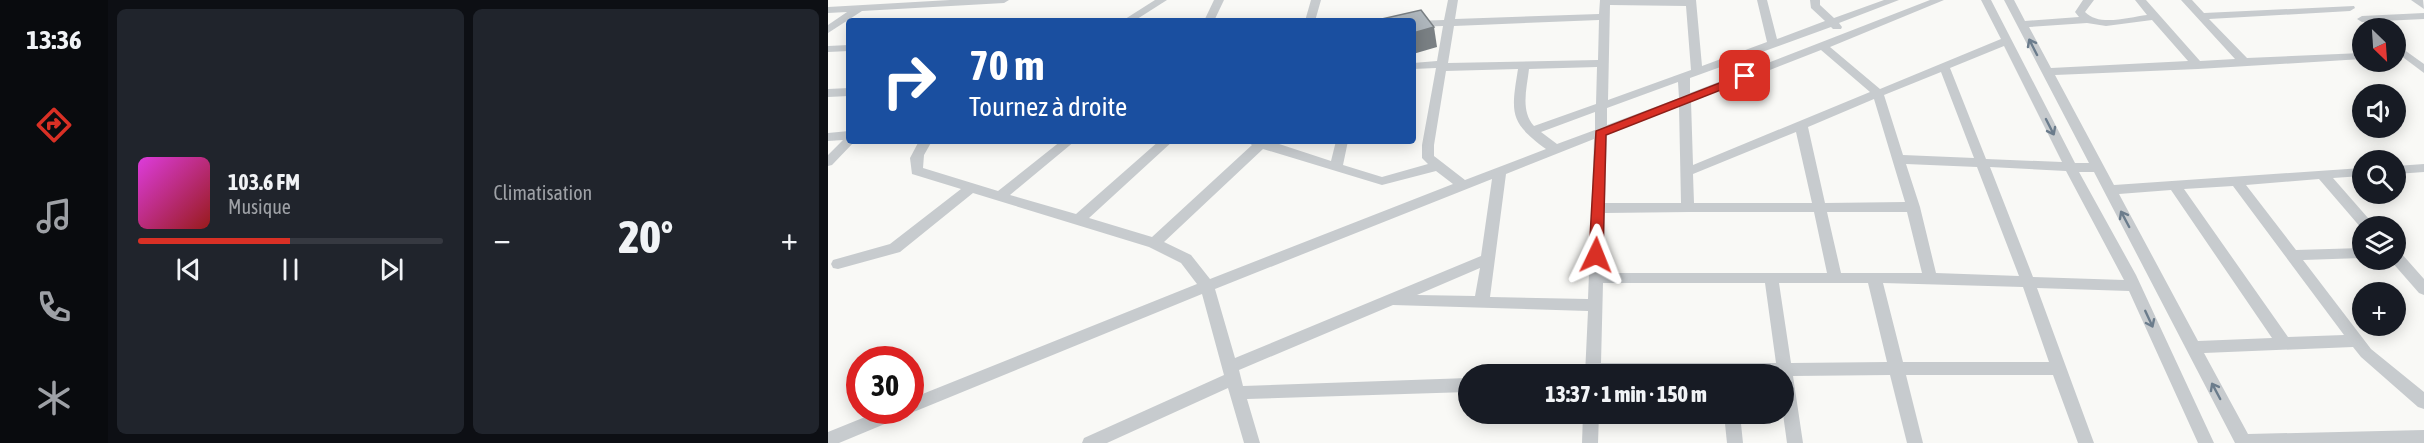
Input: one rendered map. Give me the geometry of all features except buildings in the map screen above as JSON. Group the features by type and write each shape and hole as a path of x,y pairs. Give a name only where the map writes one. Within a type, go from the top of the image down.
{"street":[{"path":"840,9 848,0"},
{"path":"828,30 871,0"},
{"path":"828,10 1004,0"},
{"path":"1132,18 1162,0"},
{"path":"1210,18 1218,0"},
{"path":"1311,18 1316,0"},
{"path":"1453,0 1428,145 1428,158 1463,185"},
{"path":"1762,0 1773,43"},
{"path":"1815,0 1815,6 1848,36"},
{"path":"1530,132 1894,0"},
{"path":"924,400 1206,284 1939,0"},
{"path":"1986,0 2070,166 2132,280 2206,443"},
{"path":"2009,0 2244,442 2383,440 2424,437"},
{"path":"2086,20 2080,12 2089,0"},
{"path":"2140,0 2145,0"},
{"path":"2140,0 2198,66"},
{"path":"2186,0 2245,63"},
{"path":"2266,0 2278,11"},
{"path":"2341,0 2361,18"},
{"path":"2416,0 2424,6"},
{"path":"1593,364 1605,1 1691,1 1696,72"},
{"path":"2202,16 2350,8"},
{"path":"2383,18 2424,16"},
{"path":"1416,24 1604,17"},
{"path":"2021,24 2086,20 2106,23 2155,18"},
{"path":"1687,172 2006,41"},
{"path":"1822,46 1878,93 1913,207 1930,278"},
{"path":"828,49 846,48"},
{"path":"2046,72 2352,57"},
{"path":"2406,58 2424,70"},
{"path":"1729,60 1745,76"},
{"path":"1416,66 1603,63"},
{"path":"1524,64 1518,115 1530,132 1555,149"},
{"path":"1944,66 2028,282 2086,443"},
{"path":"1684,76 1688,208"},
{"path":"828,93 846,92"},
{"path":"1801,125 1835,277"},
{"path":"828,137 846,135"},
{"path":"828,162 846,144"},
{"path":"923,144 918,149 915,161 917,171 1155,243 1186,259 1206,284 1252,443"},
{"path":"1000,196 1065,144"},
{"path":"1078,220 1164,144"},
{"path":"1155,243 1257,144"},
{"path":"1265,144 1382,181 1438,166"},
{"path":"1335,167 1341,144"},
{"path":"1898,159 2097,168"},
{"path":"2406,170 2423,169"},
{"path":"1482,302 1500,171"},
{"path":"2109,190 2352,173"},
{"path":"2322,175 2359,216"},
{"path":"2236,181 2358,341 2378,364 2424,402"},
{"path":"2174,185 2283,342"},
{"path":"838,264 895,248 972,187"},
{"path":"1598,208 1913,207"},
{"path":"2293,255 2352,253"},
{"path":"1090,443 1234,379 1391,300 1488,259"},
{"path":"2406,268 2424,289"},
{"path":"1596,278 1835,277 2028,282 2132,280 2155,276"},
{"path":"1771,277 1785,364"},
{"path":"1874,278 1915,443"},
{"path":"1391,300 1595,305"},
{"path":"2193,347 2358,341"},
{"path":"1794,369 2058,368"},
{"path":"1234,379 1458,385"},
{"path":"828,440 867,424"},
{"path":"1590,443 1591,424"},
{"path":"1733,424 1735,443"},
{"path":"1793,424 1796,443"}],"route":[{"path":"1596,255 1600,133 1745,76"}]}
